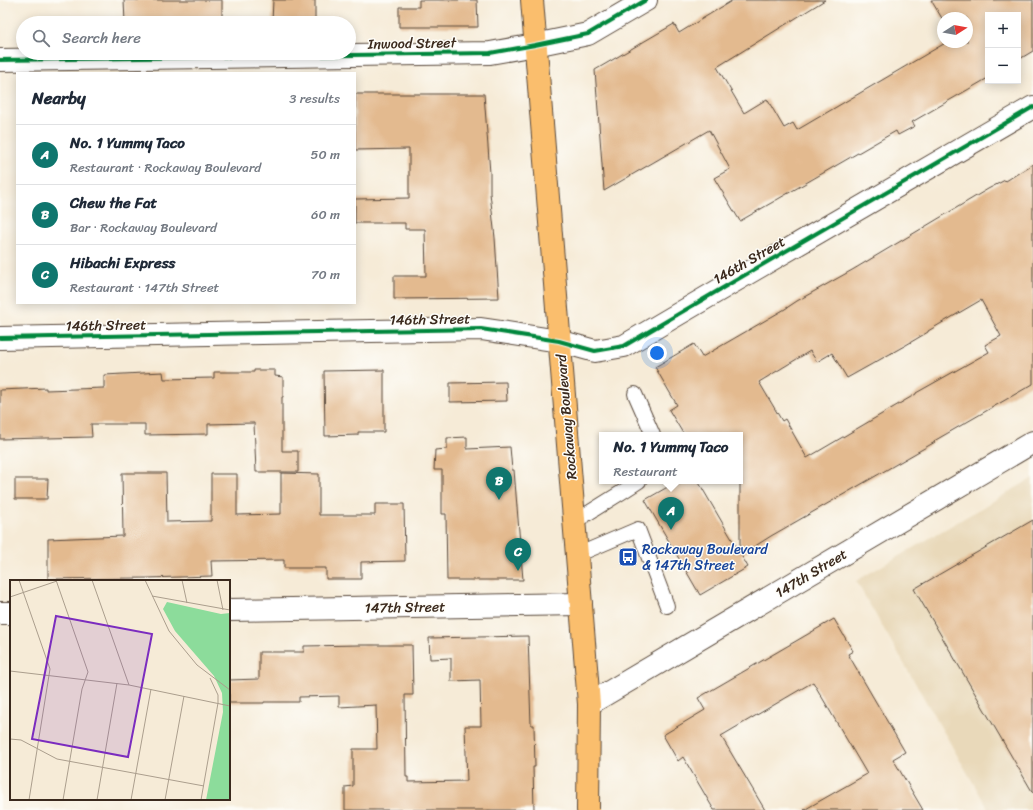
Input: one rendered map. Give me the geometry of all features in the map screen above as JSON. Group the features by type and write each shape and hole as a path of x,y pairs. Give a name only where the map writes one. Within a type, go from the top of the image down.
{"main road":[{"name":"Rockaway Boulevard","path":"532,0 589,704 588,810"}],"street":[{"name":"Inwood Street","path":"356,55 490,53 535,45 588,34 646,0"},
{"name":"Inwood Street","path":"0,60 16,60"},
{"name":"146th Street","path":"0,338 480,329 559,341 595,351 624,346 1033,107"},
{"name":"147th Street","path":"589,704 1033,442"},
{"name":"147th Street","path":"230,610 581,604"},
{"path":"0,614 10,613"}],"lane":[{"path":"635,394 652,432"},
{"path":"574,522 634,484"},
{"path":"577,555 638,529 667,606"}],"shaded area":[{"path":"1033,478 1033,810 989,810 856,581"}],"building":[{"path":"124,0 222,0 222,16 125,16"},
{"path":"273,0 315,0 315,16 272,16"},
{"path":"419,0 477,0 478,27 399,27 399,7 419,7"},
{"path":"733,0 825,0 717,67 744,113 767,99 784,128 793,123 797,130 937,48 973,48 973,12 938,12 931,0 1033,0 1033,51 1021,58 1021,12 985,12 985,80 912,122 915,126 898,135 896,131 740,221 714,178 730,169 709,130 604,191 595,70 674,24 679,33"},
{"path":"356,94 484,94 490,173 490,193 499,298 394,299 394,276 426,276 425,229 405,229 405,223 356,223 356,199 409,198 409,149 356,150"},
{"path":"1033,164 1033,384 771,536 741,555 748,567 700,595 645,500 673,484 700,484 740,553 740,484 743,484 743,432 682,432 669,410 677,405 655,367 694,344 702,357 1005,180 1006,181","holes":["981,300 1001,336 985,345 989,352 916,393 807,458 785,419 782,421 759,382 810,351 817,362 832,353 847,378"]},
{"path":"254,370 275,370 275,376 283,377 282,451 298,451 298,472 256,472 254,423 208,424 208,434 145,435 145,424 91,424 92,437 0,439 0,390 104,388 104,375 163,372 164,379 214,378 214,372 254,372"},
{"path":"384,370 384,432 358,432 358,435 325,436 324,371"},
{"path":"506,382 507,401 450,402 450,383"},
{"path":"467,437 467,449 510,447 512,470 514,470 523,580 447,580 446,514 442,514 442,470 434,470 435,450 447,449 447,438"},
{"path":"122,473 166,473 167,522 211,521 211,474 237,474 237,515 281,514 281,473 319,474 319,515 375,515 375,504 404,504 405,561 361,562 361,579 326,579 326,568 284,568 284,560 211,561 212,576 48,579 48,539 123,536"},
{"path":"15,479 48,479 47,499 15,499"},
{"path":"1033,520 1033,793 914,589"},
{"path":"834,619 853,651 848,654 905,752 893,759 923,810 804,810 867,774 813,682 721,736 765,810 714,810 683,757 678,761 663,735 705,710 698,698"},
{"path":"528,636 531,725 534,725 534,810 345,810 345,787 353,786 353,749 377,749 376,705 339,707 339,696 299,697 299,702 230,703 230,680 259,679 259,652 304,652 304,646 412,645 413,695 405,695 406,777 408,777 408,782 467,781 465,726 481,726 480,680 451,681 451,658 430,659 429,638"}],"cycle path":[{"path":"356,55 490,53 535,45 588,34 646,0"},
{"path":"0,60 16,60"},
{"path":"0,338 481,329 559,341 595,351 624,346 1033,107"}],"place":[{"name":"Chew the Fat","path":"499,500"},
{"name":"No. 1 Yummy Taco","path":"671,530"},
{"name":"Rockaway Boulevard & 147th Street","path":"628,557"},
{"name":"Hibachi Express","path":"518,571"}]}
